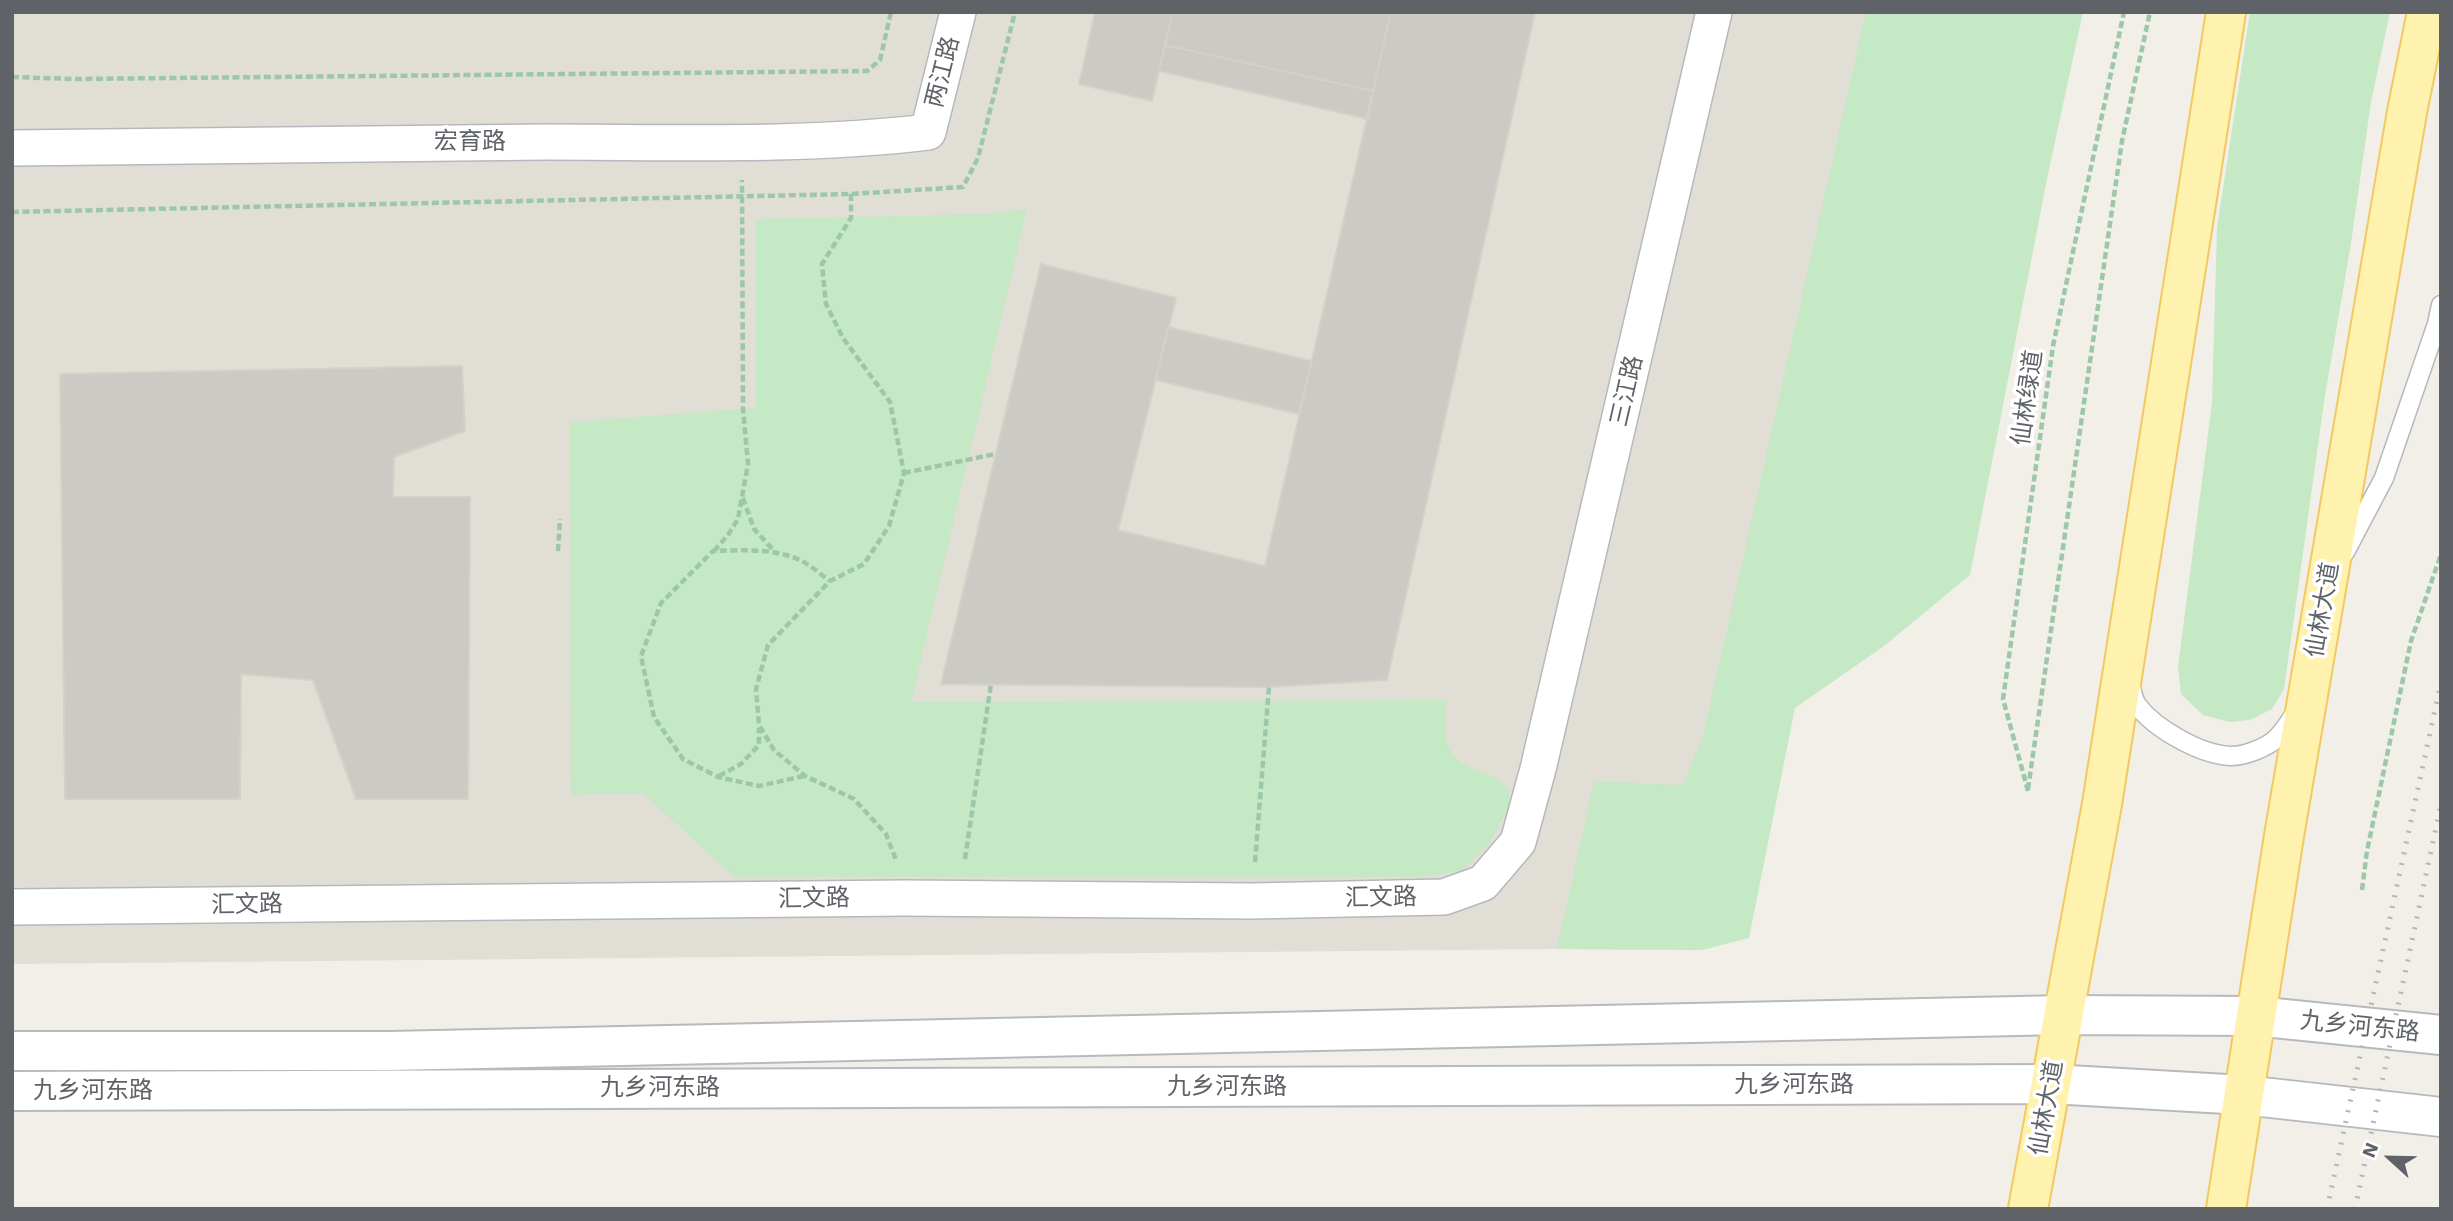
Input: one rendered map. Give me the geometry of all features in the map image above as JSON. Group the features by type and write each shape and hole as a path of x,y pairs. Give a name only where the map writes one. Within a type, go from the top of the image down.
{"main road":[{"name":"仙林大道","path":"2028,1209 2102,804 2225,12"},
{"name":"仙林大道","path":"2226,1209 2255,1016 2327,586 2407,112 2427,12"},
{"name":"九乡河东路","path":"12,1051 403,1051 2064,1015 2255,1016 2441,1035"},
{"name":"九乡河东路","path":"12,1091 2051,1084 2244,1095 2441,1117"}],"street":[{"name":"两江路","path":"928,132 958,12"},
{"name":"三江路","path":"1538,769 1714,12"},
{"name":"宏育路","path":"12,148 282,143 745,141 876,138 928,132"},
{"name":"汇文路","path":"12,907 905,898 1252,901 1444,897 1483,883 1518,842 1538,769"}],"lane":[{"path":"2327,586 2384,478 2437,324 2441,304"},
{"path":"2123,664 2136,703 2161,729 2207,750 2232,756 2256,751 2273,741 2287,727 2309,694"}],"path":[{"path":"12,77 88,79 867,71 880,60 891,12"},
{"path":"12,212 851,194 963,187 978,158 1015,12"},
{"name":"仙林绿道","path":"2124,12 2053,346 2003,699 2028,791 2122,141 2151,12"},
{"path":"745,141 742,195 743,409 748,464 743,498 738,519 729,534 662,603 641,656 654,717 683,759 718,777 760,786 805,776"},
{"path":"718,777 741,764 759,745 756,689 768,645 830,581 864,564 889,526 904,473 890,402 843,338 825,304 821,264 851,218 851,194"},
{"path":"904,473 995,454"},
{"path":"743,498 754,529 777,554"},
{"path":"558,551 560,519"},
{"path":"713,551 746,550 777,554 802,561 830,581"},
{"path":"2362,890 2367,850 2411,641 2441,554"},
{"path":"960,898 991,684"},
{"path":"1252,901 1269,687"},
{"path":"759,725 774,750 805,776 854,799 886,834 902,877 905,898"}],"shaded area":[{"path":"12,12 1908,12 1702,950 1557,949 12,964"}],"green space":[{"path":"1866,12 2083,12 2048,174 1970,575 1884,646 1795,708 1749,938 1702,950 1557,949 1594,781 1683,785 1703,736"},
{"path":"2250,12 2390,12 2371,102 2324,402 2284,689 2272,709 2250,720 2230,722 2203,715 2181,694 2178,667 2212,403 2217,228"},
{"path":"1027,209 911,702 1447,700 1445,733 1450,750 1464,764 1497,778 1509,789 1510,806 1490,842 1462,871 1418,877 734,877 643,793 571,795 570,422 756,408 756,219 990,214"}],"building":[{"path":"1095,12 1173,12 1152,101 1079,84"},
{"path":"1173,12 1391,12 1373,91 1165,45"},
{"path":"1391,12 1535,12 1387,680 1269,687 941,684 1041,264 1176,298 1118,530 1265,566"},
{"path":"1165,45 1373,91 1368,119 1159,71"},
{"path":"1168,327 1312,361 1299,414 1156,380"},
{"path":"462,366 465,431 394,457 393,497 470,497 468,799 356,799 313,680 241,674 240,799 65,799 60,374"}],"railway":[{"path":"2327,1209 2441,682"},
{"path":"2355,1209 2441,804"}]}
